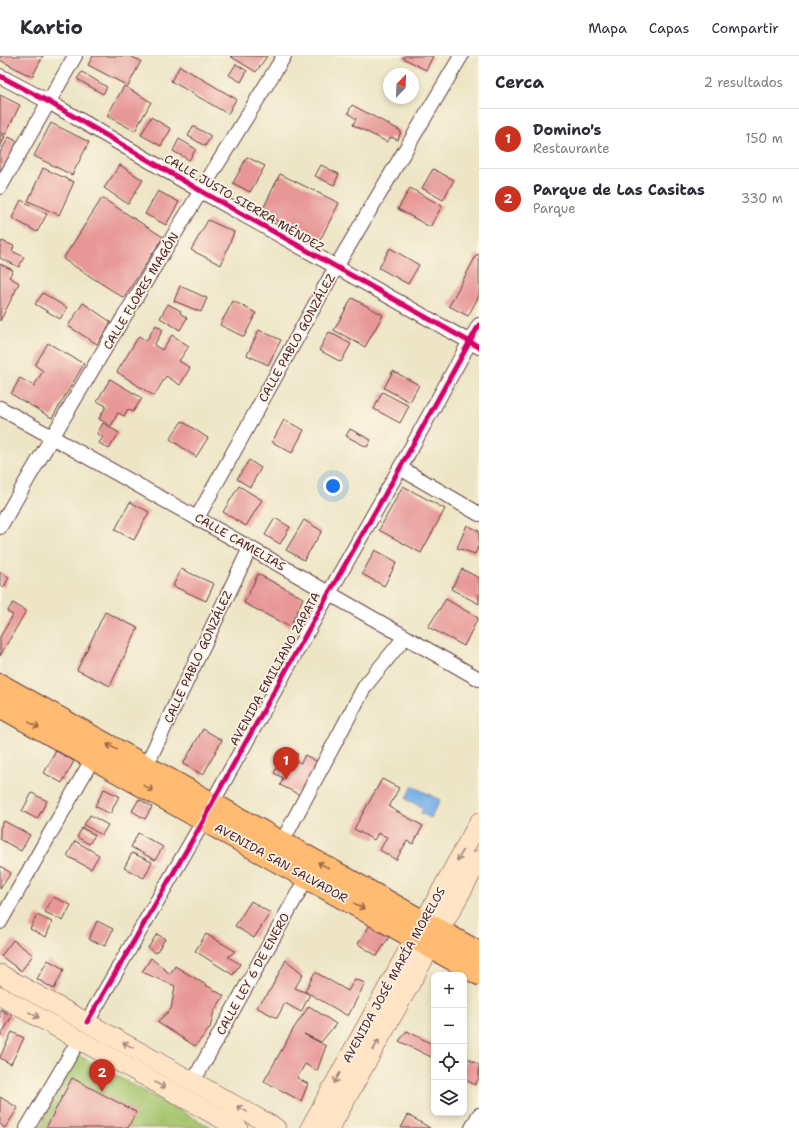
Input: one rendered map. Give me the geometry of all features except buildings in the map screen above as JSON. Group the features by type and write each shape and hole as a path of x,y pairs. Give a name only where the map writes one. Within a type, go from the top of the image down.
{"main road":[{"name":"AVENIDA SAN SALVADOR","path":"0,691 146,766 208,811 307,878 427,934 479,953"},
{"name":"AVENIDA SAN SALVADOR","path":"0,691 93,758 208,811 282,842 427,934 479,974"}],"street":[{"path":"0,187 75,56"},
{"name":"CALLE FLORES MAGÓN","path":"0,528 52,437 284,56"},
{"name":"CALLE PABLO GONZÁLEZ","path":"197,518 336,267 461,56"},
{"name":"CALLE JUSTO SIERRA MÉNDEZ","path":"0,76 49,102 201,191 474,344"},
{"name":"AVENIDA EMILIANO ZAPATA","path":"87,1022 208,811 400,468 474,344 479,324"},
{"name":"CALLE CAMELIAS","path":"0,408 197,518 479,679"},
{"path":"400,468 479,514"},
{"name":"CALLE PABLO GONZÁLEZ","path":"146,766 250,548"},
{"path":"282,842 365,686 405,637"},
{"path":"0,922 93,758"},
{"name":"AVENIDA JOSÉ MARÍA MORELOS","path":"330,1128 427,934 479,822"},
{"name":"AVENIDA JOSÉ MARÍA MORELOS","path":"310,1128 427,934 479,860"},
{"name":"CALLE LEY 6 DE ENERO","path":"199,1071 307,878"},
{"path":"0,974 276,1128"},
{"path":"0,996 238,1128"},
{"path":"27,1128 79,1040"},
{"path":"472,1128 479,1115"}],"green space":[{"path":"78,1055 212,1128 39,1128"}],"water":[{"path":"412,786 440,800 431,818 421,813 423,808 406,799"}],"cycle path":[{"path":"0,76 49,102 201,191 479,347"},
{"path":"87,1022 204,820 212,803 479,325"}],"place":[{"name":"Domino's","path":"286,780"},
{"name":"Parque de Las Casitas","path":"102,1092"}]}
